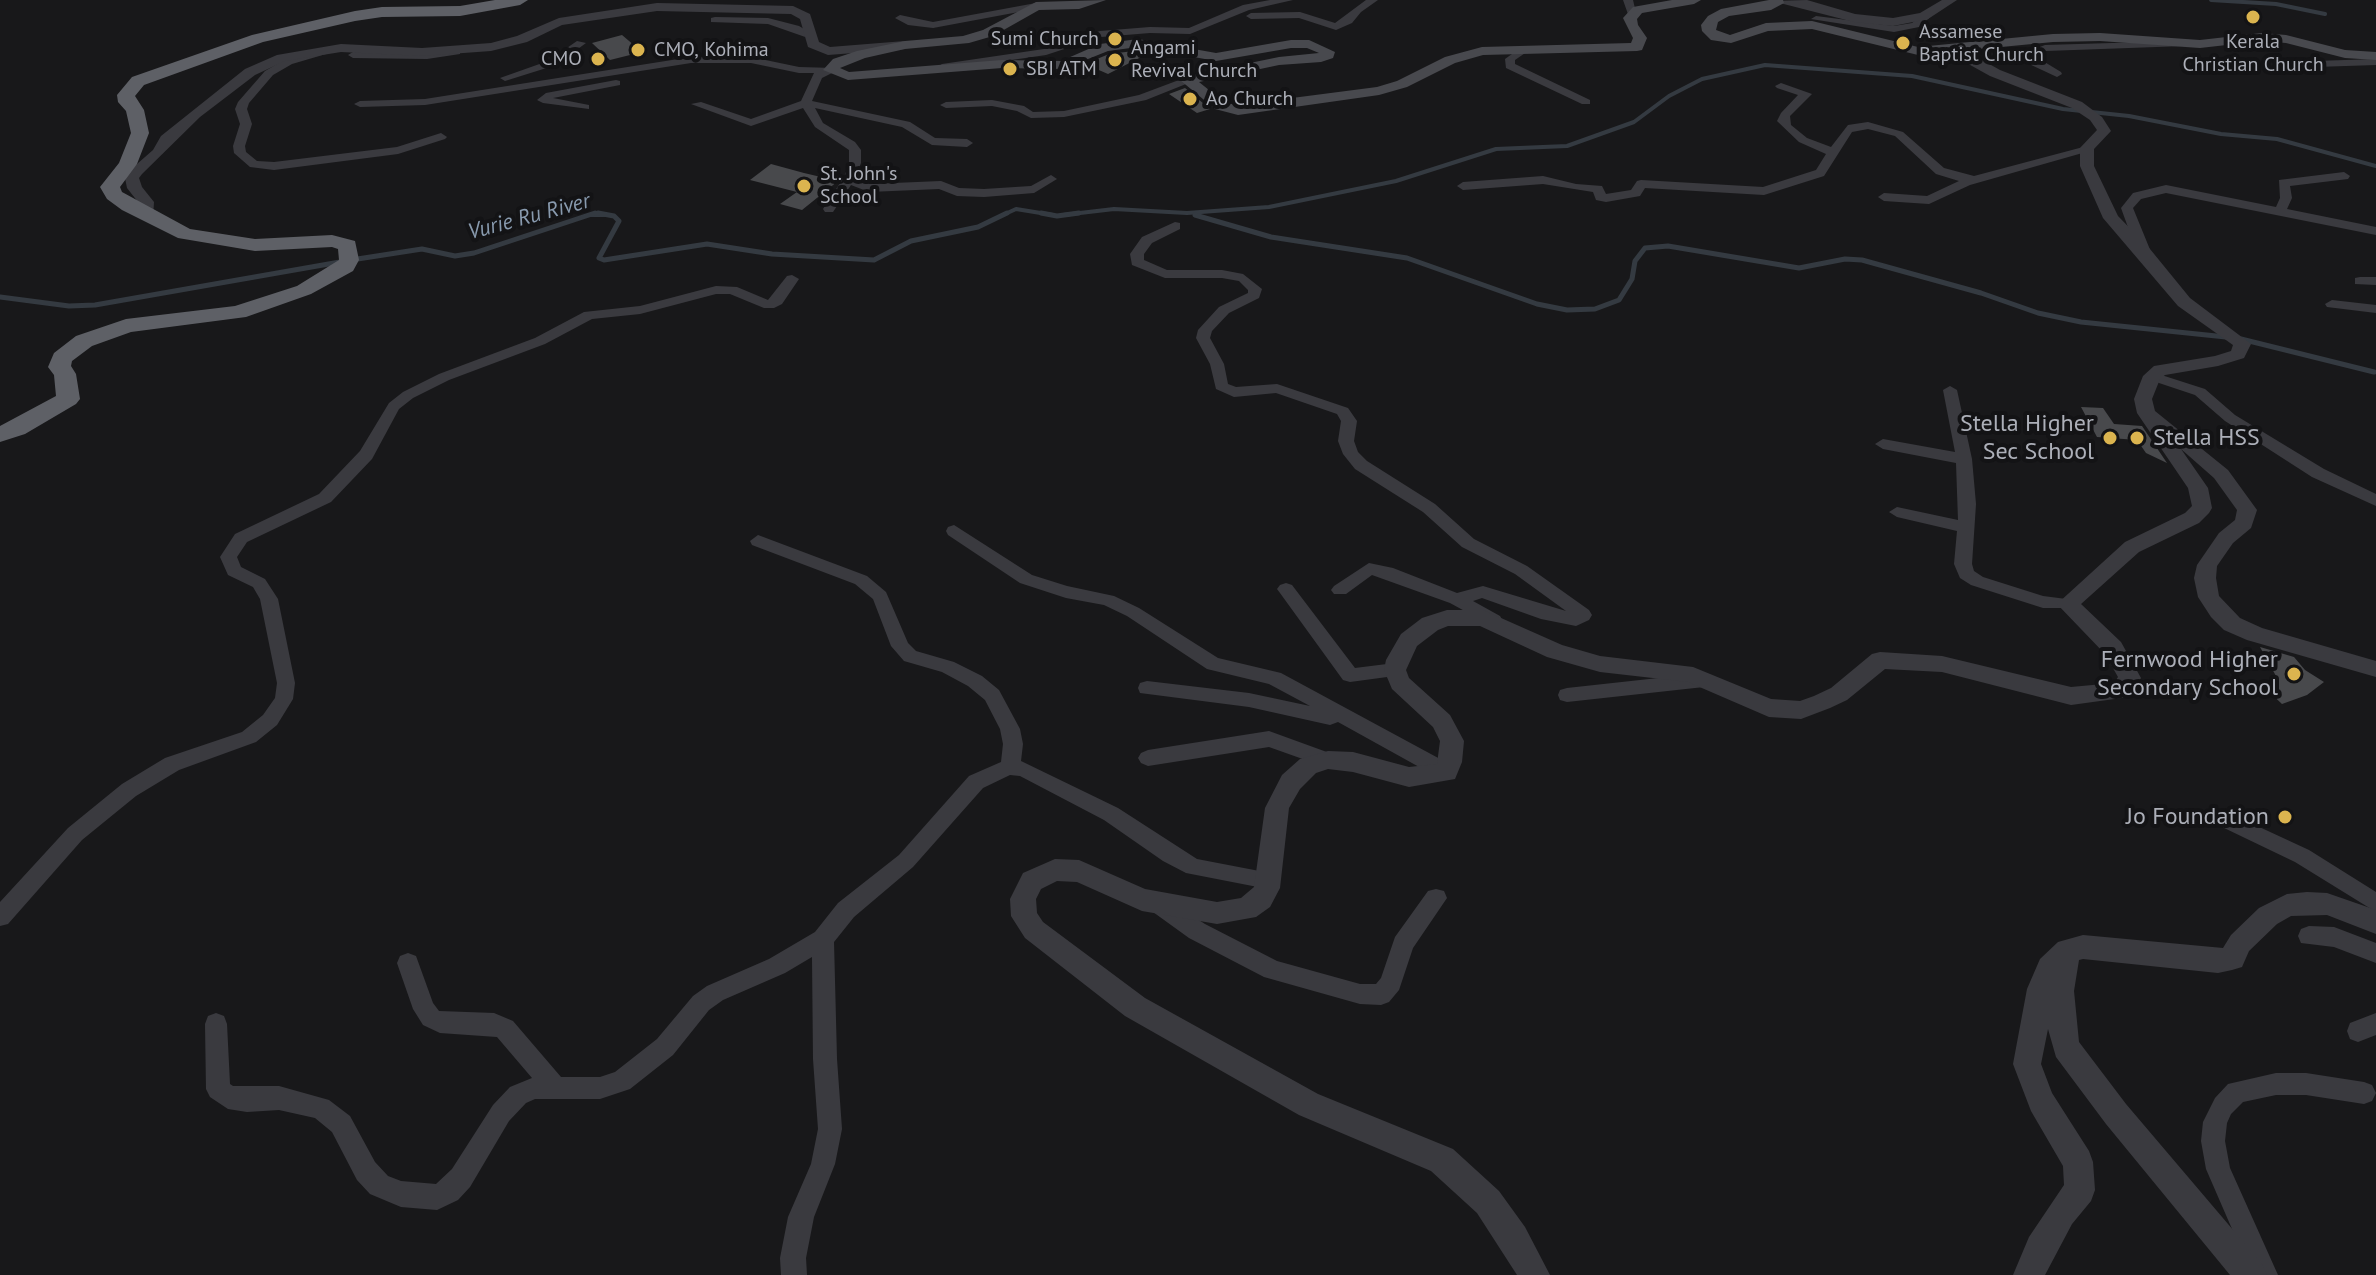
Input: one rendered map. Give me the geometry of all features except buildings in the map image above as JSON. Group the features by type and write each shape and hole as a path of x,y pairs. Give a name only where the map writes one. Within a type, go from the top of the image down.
{"highway":[{"path":"0,434 17,429 68,399 65,374 59,367 62,358 84,341 126,326 238,312 304,290 346,267 351,254 348,245 332,241 255,245 208,239 185,234 129,206 114,195 110,187 128,164 140,133 126,95 138,81 258,38 355,16 382,12 460,11 520,0"}],"main road":[{"path":"1099,0 1079,5 1036,6 988,33 964,40 905,45 862,54 838,62 830,70 848,76 1028,63 1063,65 1105,47 1138,43 1216,57 1291,44 1319,46 1329,54 1187,80"},
{"path":"1187,80 1220,106 1238,110 1357,96 1402,84 1470,54 1637,47 1640,38 1631,25 1633,15 1650,7 1694,0"},
{"path":"1777,0 1771,6 1736,8 1726,12 1713,19 1708,25 1709,31 1716,37 1731,39 1766,27 1812,25 1905,50 2053,38 2100,37 2187,43 2262,37 2286,39 2376,59"}],"street":[{"path":"1198,30 1247,7 1288,0"},
{"path":"928,71 1046,52 1100,34 1198,30 1266,15 1300,15 1336,27 1373,0"},
{"path":"1628,0 1633,15"},
{"path":"1777,0 1881,22 1916,19 1951,0"},
{"path":"900,18 912,23 933,25 1036,6"},
{"path":"353,55 427,56 504,45 559,22 657,7 793,10 806,17 813,44 828,51 905,45"},
{"path":"1816,19 1894,29 1915,25 1931,12"},
{"path":"715,20 768,21 811,36"},
{"path":"495,89 488,88 487,84 552,63 581,43"},
{"path":"2057,74 2031,61 2027,54 2045,48 2187,43"},
{"path":"1950,48 2021,85 2087,110 2103,126 2104,131 2090,143 2087,150 2087,166 2111,218 2144,252 2184,302 2242,344 2238,354 2227,358 2160,370 2152,376 2143,399 2146,413 2198,488 2202,508 2192,518 2132,547 2068,604"},
{"path":"148,215 146,202 135,188 132,178 159,152 166,139 262,65 282,58 329,50 470,49"},
{"path":"329,50 276,68 250,95 241,109 246,124 240,153 254,164 274,166 398,150 441,137"},
{"path":"1523,51 1510,59 1510,66 1586,102"},
{"path":"2315,64 2376,59"},
{"path":"585,107 543,100 550,95 658,74 708,60"},
{"path":"360,104 425,102 667,62 751,60 799,70 830,70"},
{"path":"806,103 817,76 830,70"},
{"path":"946,105 992,103 1020,108 1031,115 1064,114 1142,98 1187,80"},
{"path":"1781,86 1806,94 1785,115 1783,121 1787,127 1803,140 1834,153"},
{"path":"806,103 819,125 851,144 855,150 855,163 848,180 829,209"},
{"path":"697,104 751,123 806,103 897,121 932,141 967,143"},
{"path":"1463,186 1543,180 1576,188 1598,189 1600,197 1606,198 1636,193 1641,184 1764,191 1820,173 1852,127 1877,125 1899,134 1940,171 1975,180"},
{"path":"1884,197 1929,200 1975,180 2087,150"},
{"path":"2280,211 2286,198 2283,183 2344,176"},
{"path":"848,180 869,188 941,185 957,192 984,193 1034,189 1051,179"},
{"path":"2144,252 2127,208 2137,196 2166,189 2184,190 2376,231"},
{"path":"1175,226 1147,240 1137,254 1137,262 1165,274 1222,274 1243,278 1255,289 1254,295 1224,310 1205,330 1203,338 1215,357 1221,386 1234,392 1277,388 1343,411 1349,421 1346,441 1351,454 1361,465 1429,508 1468,543 1521,570 1583,615 1576,620 1547,614 1483,592 1456,599"},
{"path":"0,917 75,834 129,790 172,764 249,737 270,720 284,699 286,683 269,599 259,583 234,571 228,557 241,538 325,498 366,455 376,441 382,423 401,401 422,387 540,341 589,315 640,310 716,290 732,290 769,305 777,301 792,279"},
{"path":"2360,281 2376,281"},
{"path":"2332,304 2376,309"},
{"path":"2152,376 2200,392 2230,418 2318,473 2376,501"},
{"path":"1446,772 1452,741 1447,731 1431,708 1400,683 1395,670 1397,660 1409,640 1430,624 1464,616 1483,618 1580,659 1600,664 1670,670 1704,680 1769,708 1801,710 1839,694 1880,660 1942,664 2071,696 2121,691 2130,678 2123,664 2101,634 2068,604 2043,602 1977,581 1966,574 1963,564 1967,527 1964,459 1950,390"},
{"path":"2146,413 2213,466 2247,510 2244,523 2226,538 2207,565 2205,578 2209,597 2219,612 2232,624 2255,634 2376,669"},
{"path":"1883,444 1964,459"},
{"path":"1897,512 1967,527"},
{"path":"954,531 1026,579 1066,592 1108,600 1133,612 1213,664 1274,678 1301,696 1364,725 1446,772"},
{"path":"758,541 825,565 874,589 887,611 900,646 910,656 948,667 975,681 992,695 1010,729 1013,744 1010,767"},
{"path":"1340,590 1369,569 1387,572 1456,599 1500,625"},
{"path":"1286,589 1350,675 1395,670"},
{"path":"1567,695 1704,680"},
{"path":"1147,688 1249,700 1364,725"},
{"path":"1148,758 1269,739 1328,760 1353,762 1409,777 1446,772"},
{"path":"1328,760 1308,766 1283,793 1270,842 1268,880 1261,899 1247,909 1217,913 1159,903 1125,894 1079,871 1055,870 1032,881 1023,899 1024,916 1034,930 1135,1007 1309,1105 1442,1160 1488,1202 1514,1238 1534,1275"},
{"path":"216,1024 218,1089 228,1097 247,1100 279,1098 321,1108 341,1124 366,1171 379,1185 401,1194 437,1197 449,1191 472,1162 501,1113 518,1095 535,1088 600,1088 622,1081 656,1056 701,1003 715,993 777,966 823,939 846,910 906,861 976,782 1010,767 1024,769 1061,786 1193,867 1268,880"},
{"path":"2227,820 2302,856 2374,917"},
{"path":"1159,903 1197,931 1272,970 1360,994 1381,995 1391,983 1403,944 1436,898"},
{"path":"2029,1275 2047,1236 2080,1190 2078,1162 2041,1101 2027,1064 2041,989 2050,968 2067,950 2083,947 2218,961 2232,958 2240,943 2268,916 2287,905 2327,904 2374,917"},
{"path":"2309,936 2334,937 2376,953"},
{"path":"794,1275 793,1258 801,1217 823,1164 830,1129 825,1059 823,939"},
{"path":"2067,950 2060,991 2061,1026 2066,1048 2116,1114 2251,1275"},
{"path":"408,963 424,1009 431,1018 440,1022 494,1024 505,1029 555,1087"},
{"path":"2265,1275 2218,1169 2213,1141 2215,1122 2223,1106 2236,1092 2276,1084 2306,1084 2364,1093"}],"waterway":[{"path":"2211,0 2276,4 2325,14"},
{"path":"1073,214 1114,209 1187,213 1269,207 1396,181 1496,149 1567,146 1634,122 1669,96 1702,79 1765,65 1912,76 2063,109 2129,116 2221,134 2277,139 2376,166"},
{"name":"Vurie Ru River","path":"1003,215 1016,209 1043,213"},
{"name":"Vurie Ru River","path":"351,260 422,249 455,256 474,253 595,213"},
{"name":"Vurie Ru River","path":"598,213 609,215"},
{"name":"Vurie Ru River","path":"609,215 619,221 599,258 604,260 707,244 772,254 874,260 911,241 978,227 1007,213"},
{"name":"Vurie Ru River","path":"1043,213 1053,215"},
{"name":"Vurie Ru River","path":"1043,213 1073,214"},
{"name":"Vurie Ru River","path":"1073,214 1079,213"},
{"name":"Vurie Ru River","path":"1063,215 1073,214"},
{"name":"Vurie Ru River","path":"589,215 609,215"},
{"path":"1195,215 1271,237 1407,258 1537,304 1567,310 1595,309 1619,300 1632,279 1635,261 1645,248 1668,246 1799,268 1845,259 1862,260 1981,293 2038,313 2081,322 2226,337"},
{"name":"Vurie Ru River","path":"0,297 69,306 95,305 340,262"},
{"path":"2241,339 2374,372"}],"place":[{"name":"Kerala Christian Church","path":"2253,17"},
{"name":"Sumi Church","path":"1115,39"},
{"name":"Assamese Baptist Church","path":"1903,43"},
{"name":"CMO, Kohima","path":"638,50"},
{"name":"CMO","path":"598,59"},
{"name":"Angami Revival Church","path":"1115,60"},
{"name":"SBI ATM","path":"1010,69"},
{"name":"Ao Church","path":"1190,99"},
{"name":"St. John's School","path":"804,186"},
{"name":"Stella Higher Sec School","path":"2110,438"},
{"name":"Stella HSS","path":"2137,438"},
{"name":"Fernwood Higher Secondary School","path":"2294,674"},
{"name":"Jo Foundation","path":"2285,817"}]}
